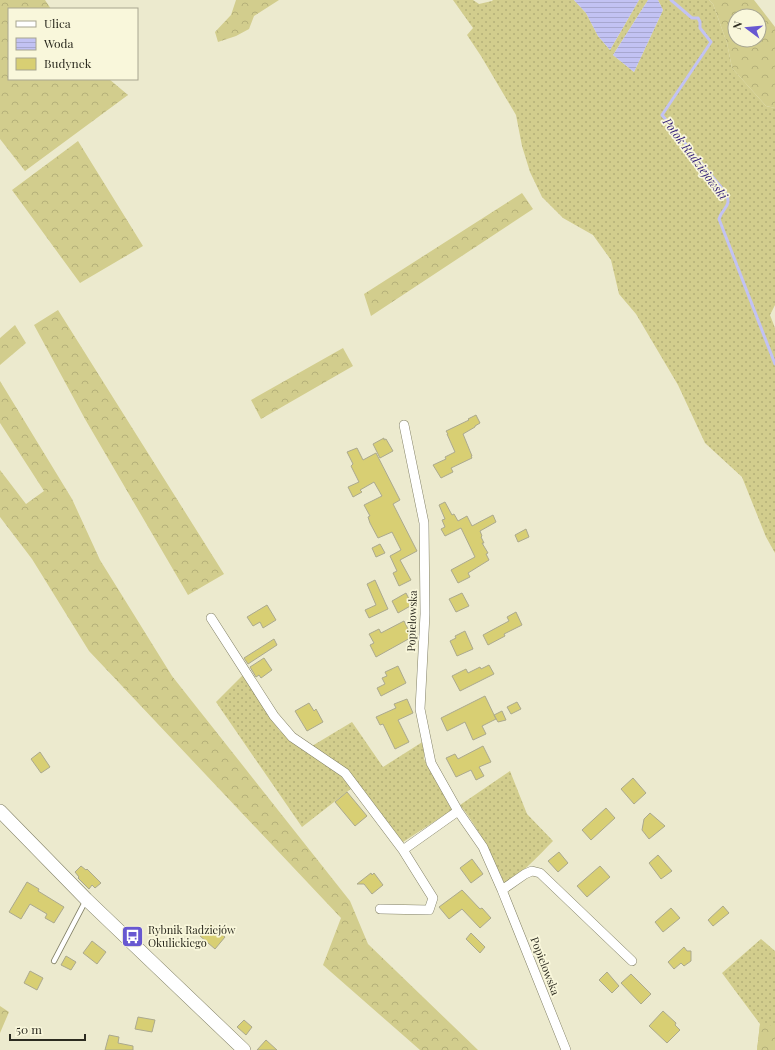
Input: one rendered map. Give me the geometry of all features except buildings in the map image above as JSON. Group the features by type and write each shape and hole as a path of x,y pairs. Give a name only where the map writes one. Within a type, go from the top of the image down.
{"street":[{"name":"Popielowska","path":"404,425 424,523 425,614 420,709 430,763 458,811 483,847 502,890 566,1050"},
{"path":"211,618 274,716 292,738 345,773 403,850 433,898 429,910 380,909"},
{"path":"403,850 458,811"},
{"path":"1,815 244,1050"},
{"path":"502,890 525,874 532,871 540,873 632,961"}],"lane":[{"path":"54,961 86,898"}],"green space":[{"path":"0,0 45,0 50,8 8,8 8,80 110,80 128,95 25,171 0,139"},
{"path":"236,0 279,0 254,16 249,29 236,36 218,42 215,32 231,15"},
{"path":"453,0 473,0 479,4 493,0 574,0 586,13 598,36 610,50 639,0 648,0 613,55 634,72 663,10 658,0 709,0 713,4 727,43 732,68 766,106 775,108 775,305 770,315 775,328 775,553 766,537 742,477 705,443 678,385 636,314 619,294 611,260 593,235 563,218 542,197 530,172 522,146 516,115 467,35 473,28"},
{"path":"709,0 754,0 760,8 727,8 727,43 713,4"},
{"path":"767,17 775,27 775,108 766,106 732,68 728,48 767,48"},
{"path":"78,141 143,246 80,283 12,190"},
{"path":"522,193 533,209 371,316 364,294"},
{"path":"58,310 224,574 188,595 85,419 34,325"},
{"path":"15,325 26,343 0,365 0,338"},
{"path":"343,348 353,366 261,419 251,400"},
{"path":"0,381 72,499 100,560 172,676 350,901 368,944 478,1050 420,1050 323,965 341,918 89,651 32,559 0,517 0,470 26,504 44,491 0,423"},
{"path":"243,675 279,730 335,770 352,788 302,827 216,702"},
{"path":"352,722 383,767 424,741 424,759 452,810 403,842 339,765 312,746"},
{"path":"510,771 527,814 553,841 524,869 504,883 485,842 460,805"},
{"path":"761,939 775,951 775,1050 757,1050 760,1024 722,973"},
{"path":"0,1006 9,1012 0,1033"},
{"path":"764,1023 775,1027 775,1050 757,1050 760,1024"}],"water":[{"path":"574,0 639,0 610,50 598,36 586,13"},
{"path":"648,0 658,0 663,10 634,72 613,55"}],"waterway":[{"name":"Potok Radziejowski","path":"671,0 692,18 698,18 700,28 711,42 662,115 725,192 728,204 719,219 775,364"}],"place":[{"name":"Rybnik Radziejów Okulickiego","path":"133,936"}]}
